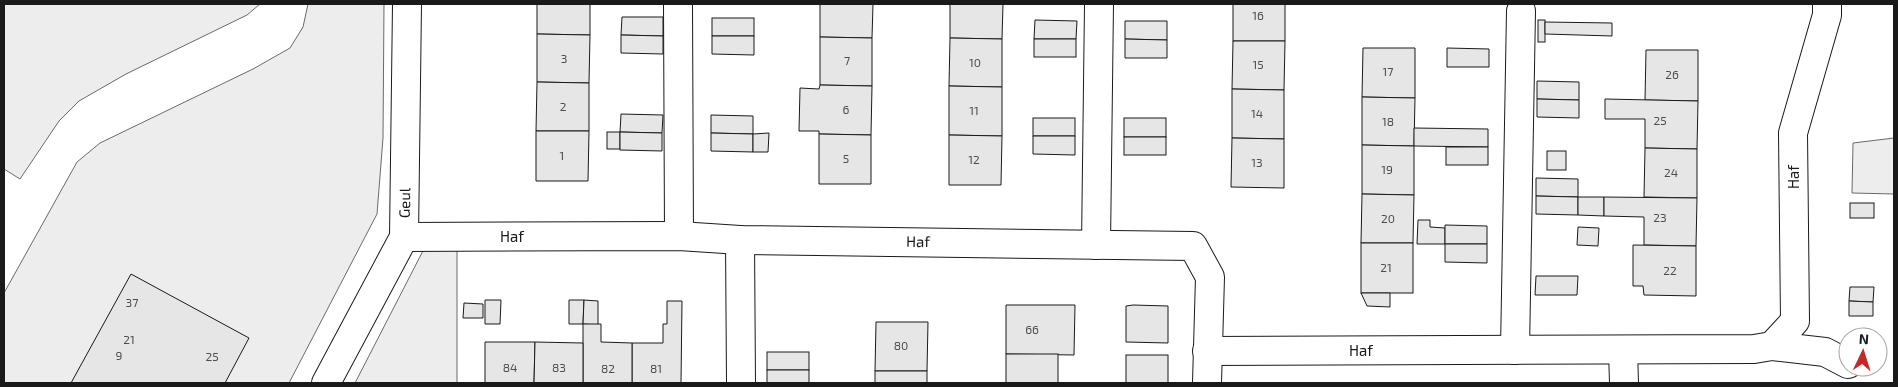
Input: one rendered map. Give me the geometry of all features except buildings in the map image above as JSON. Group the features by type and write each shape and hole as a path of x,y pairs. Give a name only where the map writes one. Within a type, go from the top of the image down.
{"street":[{"name":"Geul","path":"326,383 404,237 407,4"},
{"path":"678,4 679,236"},
{"path":"1096,244 1099,4"},
{"name":"Haf","path":"1772,346 1794,321 1793,133 1827,15 1827,4"},
{"path":"1515,350 1521,11"},
{"name":"Haf","path":"404,237 679,236 740,240 1194,246 1210,277 1207,383"},
{"path":"740,240 741,383"},
{"name":"Haf","path":"1207,351 1754,349 1772,346 1825,352 1838,359"},
{"path":"1623,350 1624,383"}],"shaded area":[{"path":"4,4 260,4 247,15 126,74 79,101 59,121 20,179 4,169"},
{"path":"308,4 384,4 383,138 377,214 289,383 4,383 4,293 77,162 100,143 253,69 290,48 303,27"},
{"path":"1894,138 1894,194 1852,193 1853,143"},
{"path":"426,245 457,245 457,383 355,383"}]}
